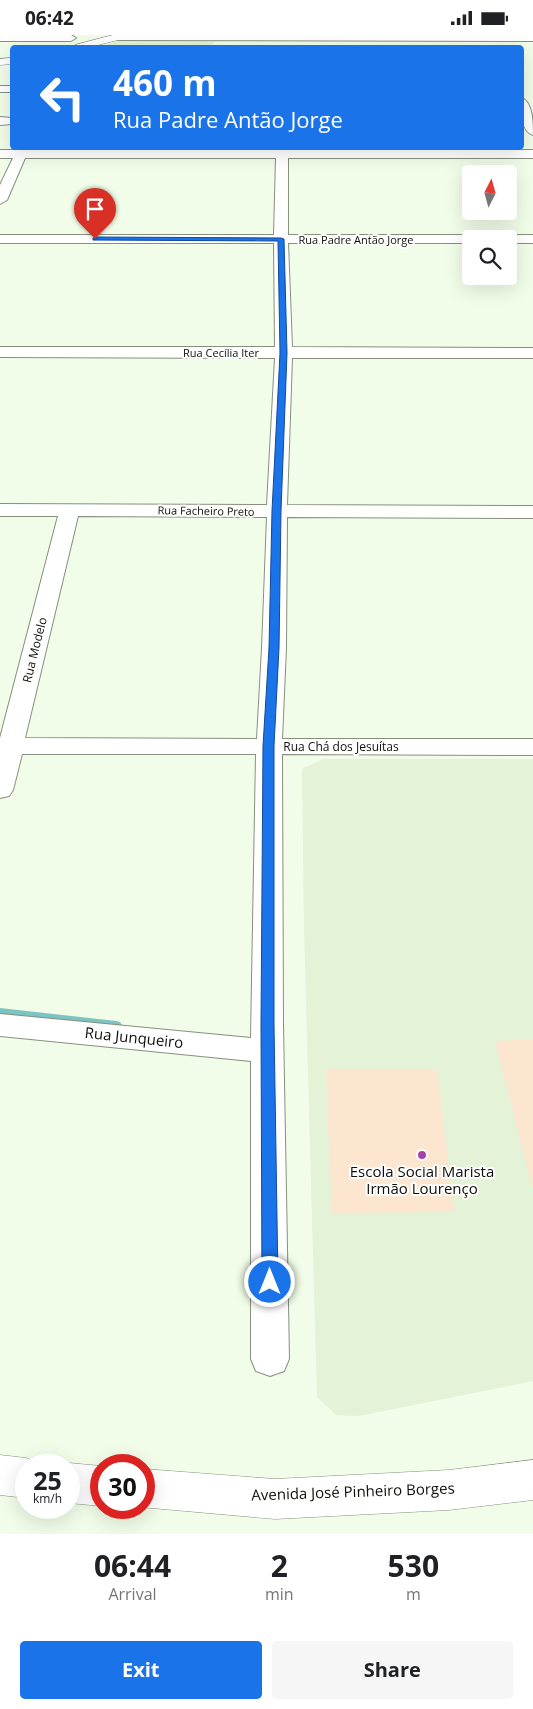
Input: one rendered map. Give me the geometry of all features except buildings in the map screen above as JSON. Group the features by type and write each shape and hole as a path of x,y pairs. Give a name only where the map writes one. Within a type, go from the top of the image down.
{"main road":[{"path":"86,45 126,35"},
{"path":"0,1475 15,1477"},
{"name":"Avenida José Pinheiro Borges","path":"155,1490 274,1499 449,1490 533,1481"}],"street":[{"path":"115,37 290,40 500,40 533,38"},
{"path":"0,38 70,40"},
{"path":"524,108 533,131"},
{"path":"0,200 22,151"},
{"path":"0,154 22,151 412,151 533,154"},
{"path":"270,1359 269,746 284,353 281,239 282,151"},
{"name":"Rua Padre Antão Jorge","path":"0,239 462,239"},
{"path":"517,239 533,239"},
{"name":"Rua Cecília Iter","path":"0,352 533,353"},
{"name":"Rua Modelo","path":"0,790 6,746 70,509"},
{"name":"Rua Facheiro Preto","path":"0,510 533,512"},
{"name":"Rua Chá dos Jesuítas","path":"6,746 533,747"},
{"name":"Rua Junqueiro","path":"0,1025 268,1051"}],"shaded area":[{"path":"122,40 216,40 212,45 103,45"},
{"name":"Escola Social Marista Irmão Lourenço","path":"323,759 533,759 533,1381 359,1416 336,1415 317,1397 304,929 302,769"},
{"path":"533,1039 533,1189 495,1041"},
{"path":"326,1069 437,1070 454,1212 332,1213"}],"waterway":[{"path":"0,1012 116,1025"}],"place":[{"name":"Escola Social Marista Irmão Lourenço","path":"422,1155"}],"route":[{"path":"95,239 281,239 284,353 269,746 267,1025 270,1282"}]}
